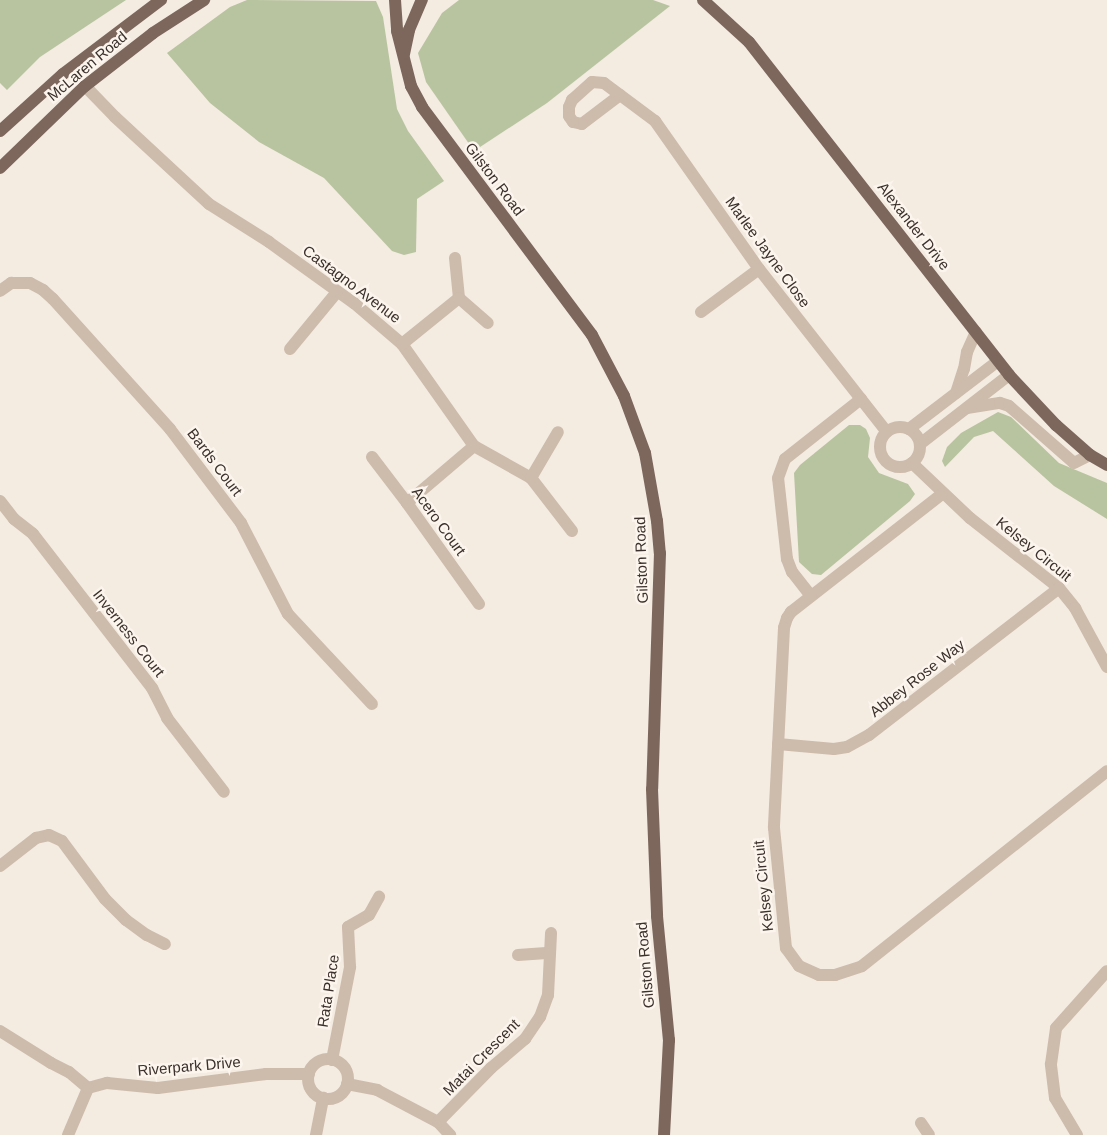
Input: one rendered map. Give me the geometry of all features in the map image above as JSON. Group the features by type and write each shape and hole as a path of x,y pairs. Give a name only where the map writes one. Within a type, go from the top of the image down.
{"main road":[{"name":"McLaren Road","path":"0,131 63,74 161,0"},
{"name":"McLaren Road","path":"0,168 85,86 168,22 204,0"},
{"name":"Gilston Road","path":"395,0 396,31 412,86 434,126 592,335 624,396 647,460 660,553 652,789 656,907 668,1040 664,1135"},
{"name":"Gilston Road","path":"403,55 409,30 422,0"},
{"name":"Alexander Drive","path":"703,0 749,42 1009,375 1056,425 1090,454 1107,465"}],"street":[{"name":"Castagno Avenue","path":"85,86 115,117 209,204 269,242 337,292 402,344 474,446 531,478 572,531"},
{"name":"Marlee Jayne Close","path":"620,95 655,121 759,269 887,432"},
{"path":"456,258 459,298 488,323"},
{"path":"701,312 759,269"},
{"name":"Bards Court","path":"0,291 11,283 19,281 30,283 43,290 53,299 170,430 241,523 288,614 372,704"},
{"path":"290,349 337,292"},
{"path":"402,344 459,298"},
{"path":"956,393 964,369 967,352 976,332"},
{"path":"909,429 998,361"},
{"path":"920,444 1009,375"},
{"path":"811,596 792,572 787,559 778,478 785,460 860,399"},
{"path":"967,408 1000,403 1009,406 1074,462 1090,454"},
{"path":"897,427 909,429 917,436 920,444 920,453 912,464 898,467 885,460 880,446 887,432 897,427"},
{"path":"531,478 558,432"},
{"path":"407,503 474,446"},
{"name":"Acero Court","path":"372,458 407,503 479,604"},
{"name":"Kelsey Circuit","path":"912,464 942,494 1015,556 1059,588 1075,608 1107,667"},
{"name":"Kelsey Circuit","path":"942,494 791,612 784,628 774,843 786,948 799,966 819,975 835,975 862,966 1107,771"},
{"name":"Inverness Court","path":"0,501 14,519 32,534 152,688 167,718 224,792"},
{"name":"Abbey Rose Way","path":"778,744 834,749 847,747 869,735 1059,588"},
{"path":"0,866 36,838 49,835 62,841 105,899 126,920 147,935 165,944"},
{"name":"Rata Place","path":"332,1060 350,968 348,927 369,915 379,897"},
{"name":"Matai Crescent","path":"438,1122 491,1068 525,1039 540,1018 548,995 551,933"},
{"path":"518,955 550,953"},
{"path":"1078,1135 1055,1098 1051,1064 1056,1028 1107,971"},
{"path":"0,1032 50,1064 69,1072 88,1088 68,1135"},
{"path":"332,1060 343,1066 346,1071 347,1084 336,1098 323,1098 311,1089 309,1074 320,1061 332,1060"},
{"name":"Riverpark Drive","path":"88,1088 107,1083 158,1088 266,1074 309,1074"},
{"path":"347,1084 377,1090 438,1122 450,1135"},
{"path":"316,1135 323,1098"},
{"path":"921,1122 929,1135"}],"green space":[{"path":"0,0 126,0 40,57 7,90 0,83"},
{"path":"247,0 376,1 383,17 397,109 408,131 444,181 417,199 416,252 404,255 392,251 324,178 259,142 210,103 167,53 230,7"},
{"path":"459,0 653,0 670,6 547,103 474,151 426,82 418,53 442,13"},
{"path":"998,412 1011,417 1059,463 1107,483 1107,519 1054,486 993,431 974,437 945,467 942,461 947,447 961,433"},
{"path":"849,425 860,425 866,429 870,438 868,457 879,473 908,484 915,494 910,501 821,575 812,574 799,562 794,473 800,465"}]}
